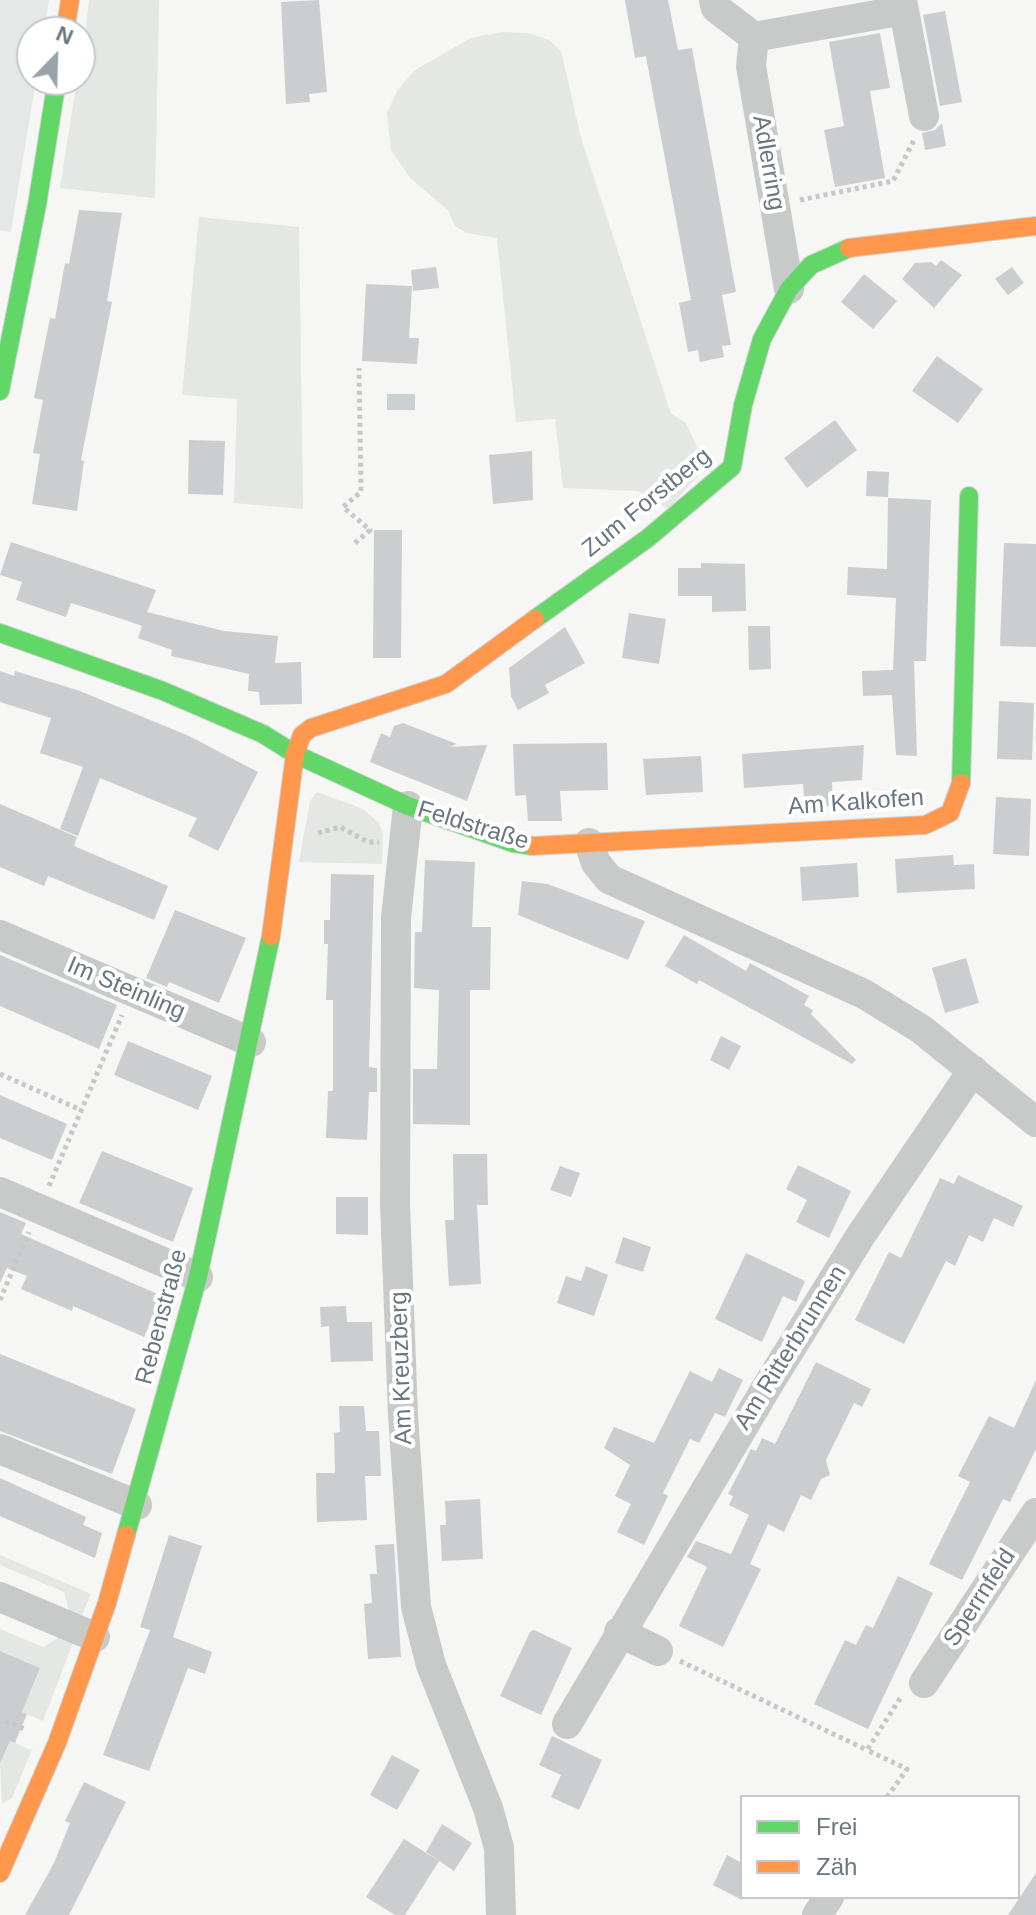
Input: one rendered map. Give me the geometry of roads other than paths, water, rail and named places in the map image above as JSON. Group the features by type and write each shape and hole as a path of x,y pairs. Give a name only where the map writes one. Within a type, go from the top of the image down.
{"street":[{"path":"714,0 716,8 754,37 903,5 924,116"},
{"name":"Adlerring","path":"754,37 751,66 789,289"},
{"path":"0,391 37,205 54,96"},
{"name":"Zum Forstberg","path":"295,754 302,735 311,728 446,684 648,538 732,467 743,405 762,339 789,289 811,265 840,250 1036,226"},
{"name":"Am Kalkofen","path":"589,843 925,825 950,813 961,783 969,496"},
{"name":"Feldstraße","path":"0,633 139,681 263,734 295,754 408,806 513,843 536,846 589,843"},
{"name":"Rebenstraße","path":"0,1873 11,1822 62,1731 95,1637 137,1505 198,1277 251,1042 277,904 295,754"},
{"name":"Am Kreuzberg","path":"408,806 396,918 395,1204 403,1415 416,1607 431,1665 488,1808 499,1848 501,1915"},
{"path":"589,843 596,863 609,879 864,994 921,1029 1036,1122"},
{"name":"Im Steinling","path":"0,935 251,1042"},
{"name":"Am Ritterbrunnen","path":"567,1724 619,1632 861,1235 973,1070"},
{"path":"0,1192 198,1277"},
{"path":"0,1449 137,1505"},
{"name":"Sperrnfeld","path":"924,1683 1036,1513"},
{"path":"0,1597 95,1637"},
{"path":"619,1632 658,1651"}]}
